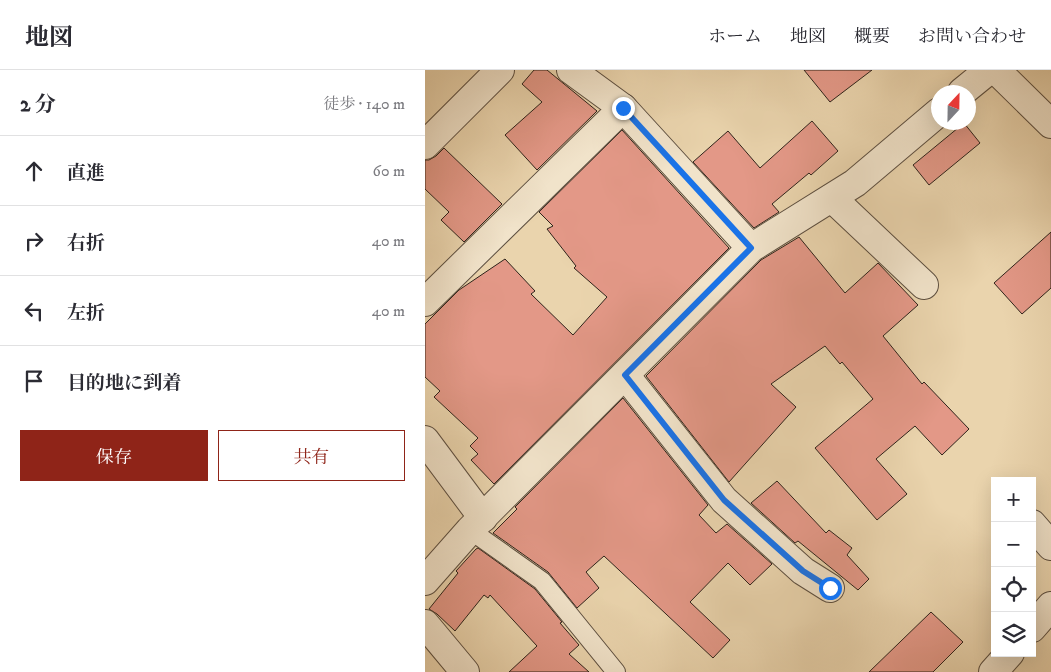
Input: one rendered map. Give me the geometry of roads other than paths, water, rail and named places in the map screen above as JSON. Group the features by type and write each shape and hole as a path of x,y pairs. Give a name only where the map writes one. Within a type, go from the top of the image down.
{"street":[{"path":"425,145 501,70"},
{"path":"571,70 623,108 751,248"},
{"path":"971,85 989,70"},
{"path":"996,70 1051,124"},
{"path":"425,302 623,108"},
{"path":"425,582 477,524 751,248 855,183 931,119"},
{"path":"832,198 924,285"},
{"path":"625,375 724,500 803,571 830,588"},
{"path":"425,440 477,524"},
{"path":"1036,529 1051,546"},
{"path":"1036,623 1051,606"},
{"path":"425,624 465,672"}],"lane":[{"path":"477,524 542,581 616,672"}]}
